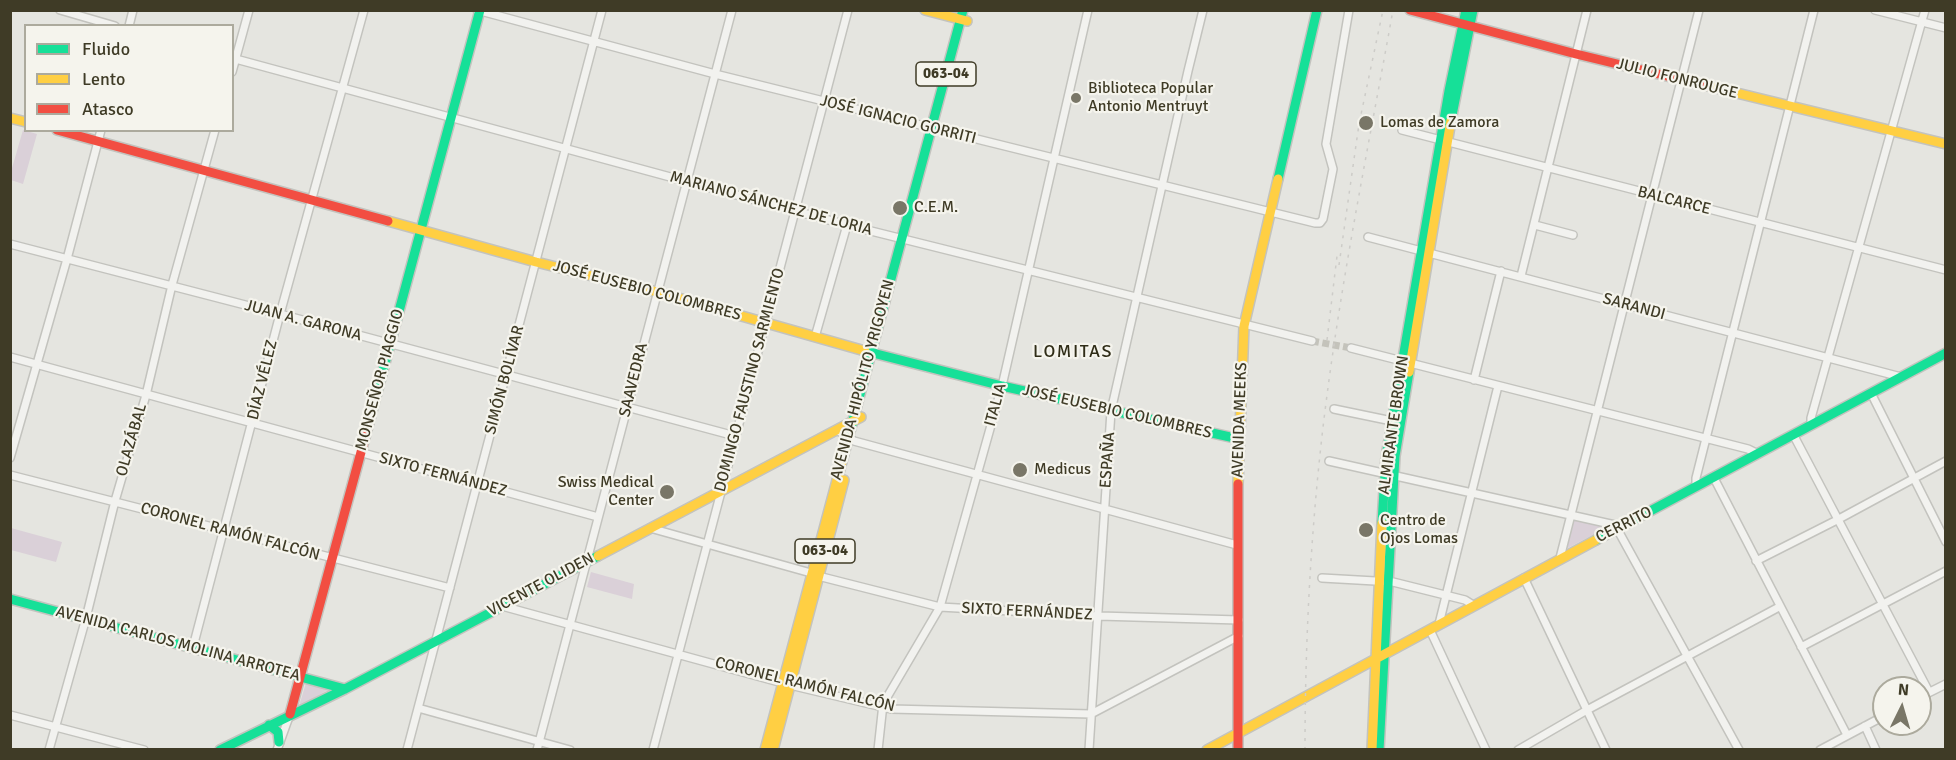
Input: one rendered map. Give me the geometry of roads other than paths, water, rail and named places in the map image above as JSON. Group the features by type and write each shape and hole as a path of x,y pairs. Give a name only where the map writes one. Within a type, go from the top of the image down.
{"street":[{"path":"60,10 108,24"},
{"path":"235,58 249,10"},
{"name":"DÍAZ VÉLEZ","path":"193,646 280,314 364,10"},
{"name":"SIMÓN BOLÍVAR","path":"407,750 602,10"},
{"name":"SAAVEDRA","path":"537,750 732,10"},
{"name":"DOMINGO FAUSTINO SARMIENTO","path":"653,750 848,10"},
{"path":"925,10 963,17"},
{"name":"AVENIDA HIPÓLITO YRIGOYEN","path":"765,750 786,683 963,17 970,10"},
{"name":"ITALIA","path":"878,750 882,708 940,607 1002,386 1088,10"},
{"name":"ESPAÑA","path":"1089,750 1111,411 1203,10"},
{"name":"AVENIDA MEEKS","path":"1238,750 1239,439 1244,326 1317,10"},
{"name":"JOSÉ IGNACIO GORRITI","path":"479,11 715,74 1271,213 1320,223 1323,219 1332,169 1326,148 1350,10"},
{"name":"JULIO FONROUGE","path":"1410,10 1576,54 1946,144"},
{"path":"1466,10 1466,26"},
{"path":"1466,26 1473,10"},
{"path":"1521,276 1587,10"},
{"path":"1560,558 1700,10"},
{"path":"1696,487 1696,478 1732,332 1814,10"},
{"path":"1875,10 1946,28"},
{"path":"1811,425 1827,357 1925,10"},
{"name":"MONSEÑOR PIAGGIO","path":"278,746 290,714 333,559 479,11"},
{"name":"ALMIRANTE BROWN","path":"1388,474 1443,141 1466,26"},
{"name":"MARIANO SÁNCHEZ DE LORIA","path":"235,58 904,240 1312,341"},
{"name":"BALCARCE","path":"1402,130 1946,270"},
{"name":"JOSÉ EUSEBIO COLOMBRES","path":"64,132 312,202 657,292 873,353 1002,386 1239,439"},
{"path":"10,458 67,259 100,132"},
{"name":"OLAZÁBAL","path":"49,750 86,618 115,501 146,395 172,285 214,132"},
{"path":"815,337 847,225"},
{"path":"1535,225 1574,235"},
{"name":"SARANDI","path":"1368,237 1900,377"},
{"name":"JUAN A. GARONA","path":"10,244 172,285 735,436"},
{"path":"1474,380 1502,271"},
{"path":"1351,348 1706,438 1748,449 1758,454"},
{"name":"CERRITO","path":"1207,750 1560,558 1794,436 1946,353"},
{"name":"SIXTO FERNÁNDEZ","path":"10,357 598,516"},
{"name":"ALMIRANTE BROWN","path":"1379,750 1380,656 1388,474 1392,421 1406,362"},
{"path":"1439,624 1498,386"},
{"path":"1870,393 1946,542"},
{"path":"1335,409 1392,421"},
{"name":"VICENTE OLIDEN","path":"220,750 436,642 856,419"},
{"path":"837,429 851,439 1238,546"},
{"path":"1794,436 1920,676"},
{"path":"1329,461 1610,524 1617,528 1739,750"},
{"path":"1756,561 1946,461"},
{"name":"CORONEL RAMÓN FALCÓN","path":"10,475 450,588"},
{"path":"1714,478 1847,735"},
{"name":"SIXTO FERNÁNDEZ","path":"650,528 815,575 940,607 1099,616 1239,620"},
{"path":"1801,647 1946,572"},
{"path":"1322,578 1383,582 1446,595 1465,600 1473,605"},
{"path":"1524,578 1606,750"},
{"name":"AVENIDA CARLOS MOLINA ARROTEA","path":"10,599 193,646 345,689"},
{"name":"CORONEL RAMÓN FALCÓN","path":"502,606 882,708 1091,714 1239,636"},
{"path":"1518,750 1687,655 1779,607"},
{"path":"1430,630 1486,750"},
{"name":"ALMIRANTE BROWN","path":"1372,750 1380,656"},
{"name":"AVENIDA HIPÓLITO YRIGOYEN","path":"773,750 786,683"},
{"path":"1932,691 1946,684"},
{"path":"418,708 570,750"},
{"path":"10,715 144,750"},
{"path":"1820,750 1872,722"},
{"path":"269,725 278,732 278,746"},
{"path":"1865,726 1876,750"}],"tunnel":[{"path":"1312,341 1351,348"}],"railway":[{"path":"1339,265 1359,124 1383,10"},
{"path":"1305,750 1309,597 1321,445 1344,281 1393,10"},
{"path":"1327,340 1337,256"}],"place":[{"name":"Biblioteca Popular Antonio Mentruyt","path":"1076,98"},
{"name":"Lomas de Zamora","path":"1366,123"},
{"name":"C.E.M.","path":"900,208"},
{"name":"Medicus","path":"1020,470"},
{"name":"Swiss Medical Center","path":"667,492"},
{"name":"Centro de Ojos Lomas","path":"1366,530"}],"district":[{"name":"LOMITAS","path":"1073,352"}]}
